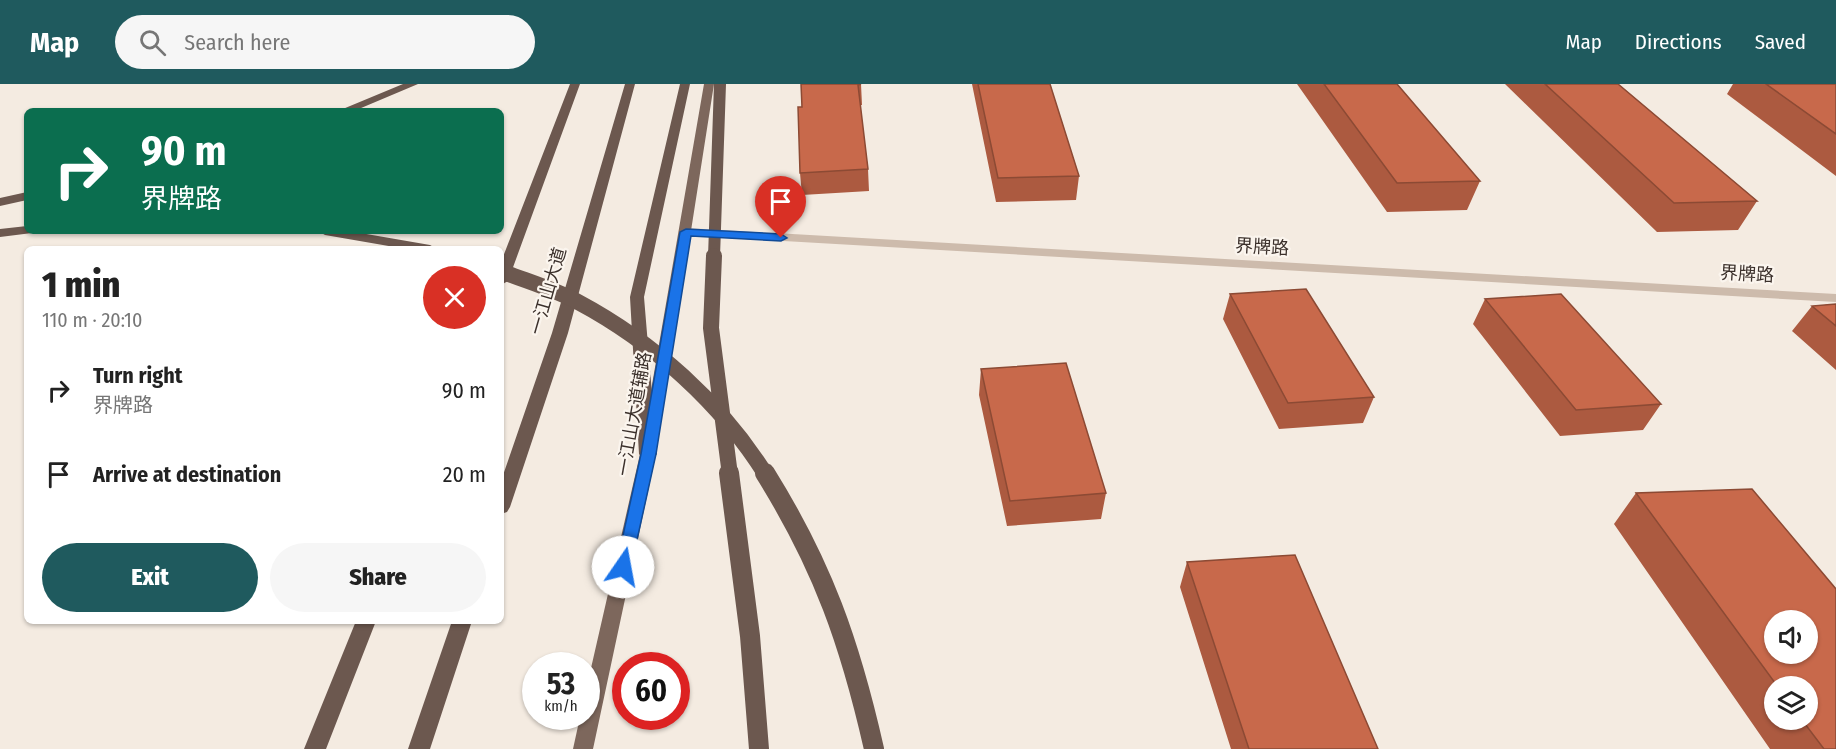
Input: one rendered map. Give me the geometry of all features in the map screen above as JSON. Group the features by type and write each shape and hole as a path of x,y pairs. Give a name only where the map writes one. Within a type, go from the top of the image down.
{"highway":[{"path":"352,108 413,84"},
{"path":"504,273 575,84"},
{"name":"一江山大道","path":"504,498 560,333 630,84"},
{"path":"648,454 637,297 685,84"},
{"path":"720,84 711,328 750,636 759,749"},
{"path":"0,202 24,197"},
{"path":"0,233 24,230"},
{"path":"342,234 412,246"},
{"path":"504,272 596,309 659,353 688,377 712,402 766,470 793,515 822,575 849,645 874,749"},
{"path":"315,749 365,624"},
{"path":"419,749 461,624"}],"main road":[{"name":"一江山大道辅路","path":"583,749 648,454 709,84"}],"street":[{"name":"界牌路","path":"686,232 1836,298"}],"building":[{"path":"801,84 861,84 858,85 868,169 800,173 798,107 802,107"},
{"path":"978,84 1050,84 1079,176 998,178"},
{"path":"1324,84 1397,84 1480,181 1397,183"},
{"path":"1545,84 1618,84 1757,201 1674,203"},
{"path":"1766,84 1836,84 1836,134"},
{"path":"1306,289 1374,397 1288,403 1230,294"},
{"path":"1561,294 1661,404 1576,410 1485,299"},
{"path":"1836,304 1836,326 1812,306"},
{"path":"1066,363 1106,493 1010,501 981,369"},
{"path":"1752,489 1836,589 1836,749 1824,749 1810,730 1818,730 1818,676 1770,676 1636,493"},
{"path":"1295,555 1378,749 1249,749 1187,562"}],"route":[{"path":"623,567 648,454 686,232 781,238"}]}
